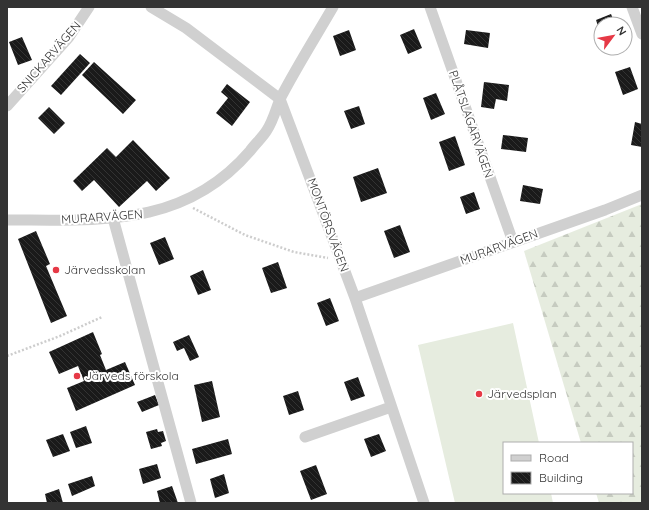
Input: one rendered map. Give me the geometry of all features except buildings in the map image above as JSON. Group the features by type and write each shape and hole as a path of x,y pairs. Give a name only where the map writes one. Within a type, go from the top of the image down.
{"street":[{"name":"SNICKARVÄGEN","path":"7,106 69,37 89,7"},
{"path":"151,7 186,28 280,99"},
{"name":"MURARVÄGEN","path":"7,220 113,218 144,215 182,202 213,185 236,167 268,130 280,99 333,7"},
{"name":"PLÅTSLAGARVÄGEN","path":"430,7 513,242"},
{"path":"632,7 642,34"},
{"name":"MONTÖRSVÄGEN","path":"280,99 355,298 424,503"},
{"name":"MURARVÄGEN","path":"355,298 642,195"},
{"path":"113,218 191,503"},
{"path":"305,437 391,407"}],"path":[{"path":"182,202 246,235 294,252 341,260"},
{"path":"7,356 60,336 102,317"}],"green space":[{"path":"642,204 642,503 599,503 596,494 633,494 633,442 581,442 524,251"},
{"name":"Järvedsplan","path":"513,323 539,442 503,442 503,494 551,494 553,503 455,503 418,345"}],"place":[{"name":"Järvedsskolan","path":"56,270"},
{"name":"Järveds förskola","path":"77,376"},
{"name":"Järvedsplan","path":"479,394"}]}
